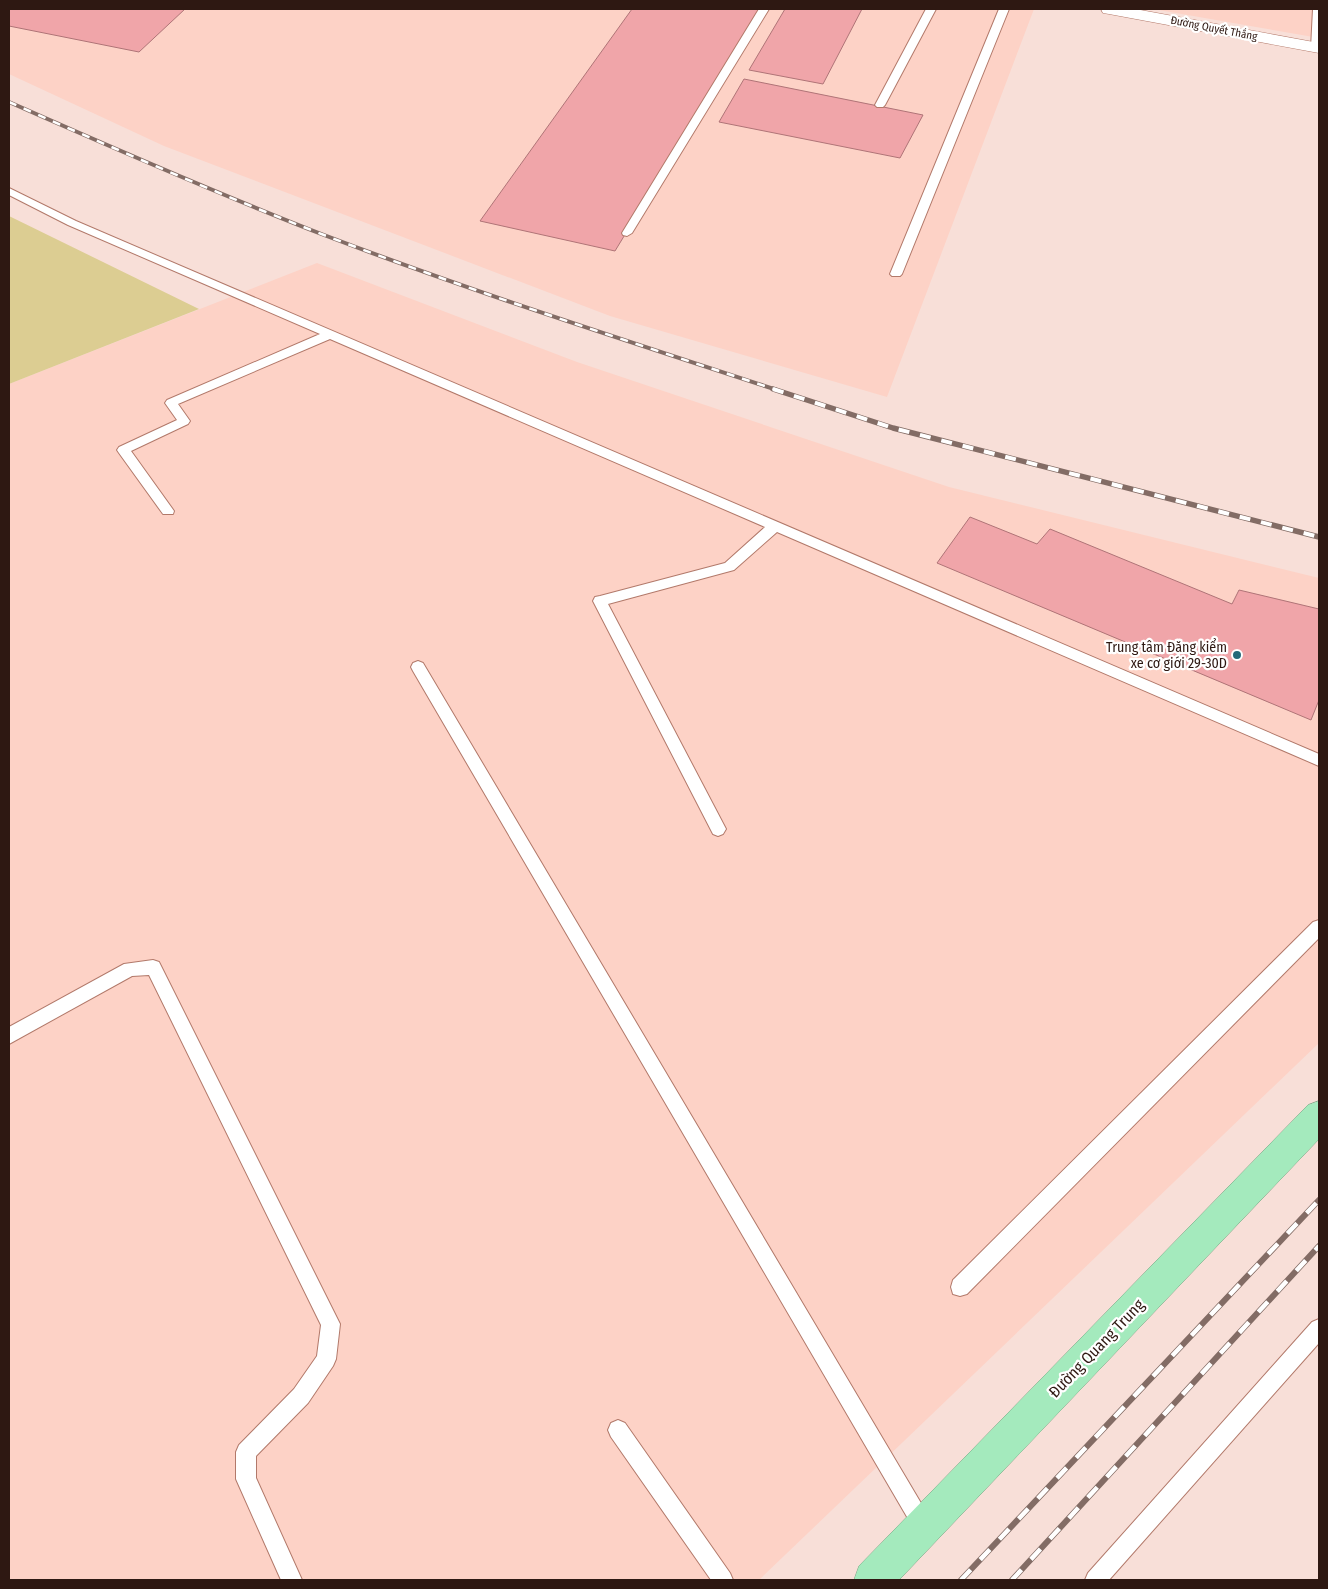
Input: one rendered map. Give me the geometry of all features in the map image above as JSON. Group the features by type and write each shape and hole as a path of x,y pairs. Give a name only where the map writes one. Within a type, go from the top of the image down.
{"highway":[{"name":"Đường Quang Trung","path":"873,1580 925,1529 1319,1116"}],"street":[{"name":"Đường Quyết Thắng","path":"1118,10 1318,48"}],"lane":[{"path":"627,233 764,9"},
{"path":"880,105 931,9"},
{"path":"896,274 1004,9"},
{"path":"1318,9 1318,48"},
{"path":"9,191 72,223 1319,760"},
{"path":"168,511 123,450 184,421 171,404 331,334"},
{"path":"718,829 600,601 729,567 776,525"},
{"path":"418,666 925,1529"},
{"path":"960,1287 1319,927"},
{"path":"9,1036 130,969 153,966 331,1324 326,1359 301,1396 246,1452 246,1479 292,1580"},
{"path":"1095,1580 1319,1329"},
{"path":"618,1430 723,1580"}],"shaded area":[{"path":"9,9 1034,9 887,397 610,316 164,146 9,74"},
{"path":"1153,9 1319,9 1319,38"},
{"path":"9,216 199,309 9,384"},
{"path":"317,263 577,362 949,487 1319,578 1319,1043 759,1580 9,1580 9,384"}],"building":[{"path":"9,9 185,9 139,52 9,26"},
{"path":"632,9 762,9 615,251 480,221"},
{"path":"785,9 862,9 823,84 749,70"},
{"path":"744,79 923,115 900,158 719,122"},
{"name":"Trung tâm Đăng kiểm xe cơ giới 29-30D","path":"970,517 1037,544 1050,529 1232,604 1239,590 1319,609 1319,700 1311,720 937,563"}],"railway":[{"path":"9,102 205,187 324,235 493,296 777,390"},
{"path":"773,389 893,428 1319,537"},
{"path":"961,1580 1319,1200"},
{"path":"1012,1580 1319,1246"}],"place":[{"name":"Trung tâm Đăng kiểm xe cơ giới 29-30D","path":"1237,655"}]}
